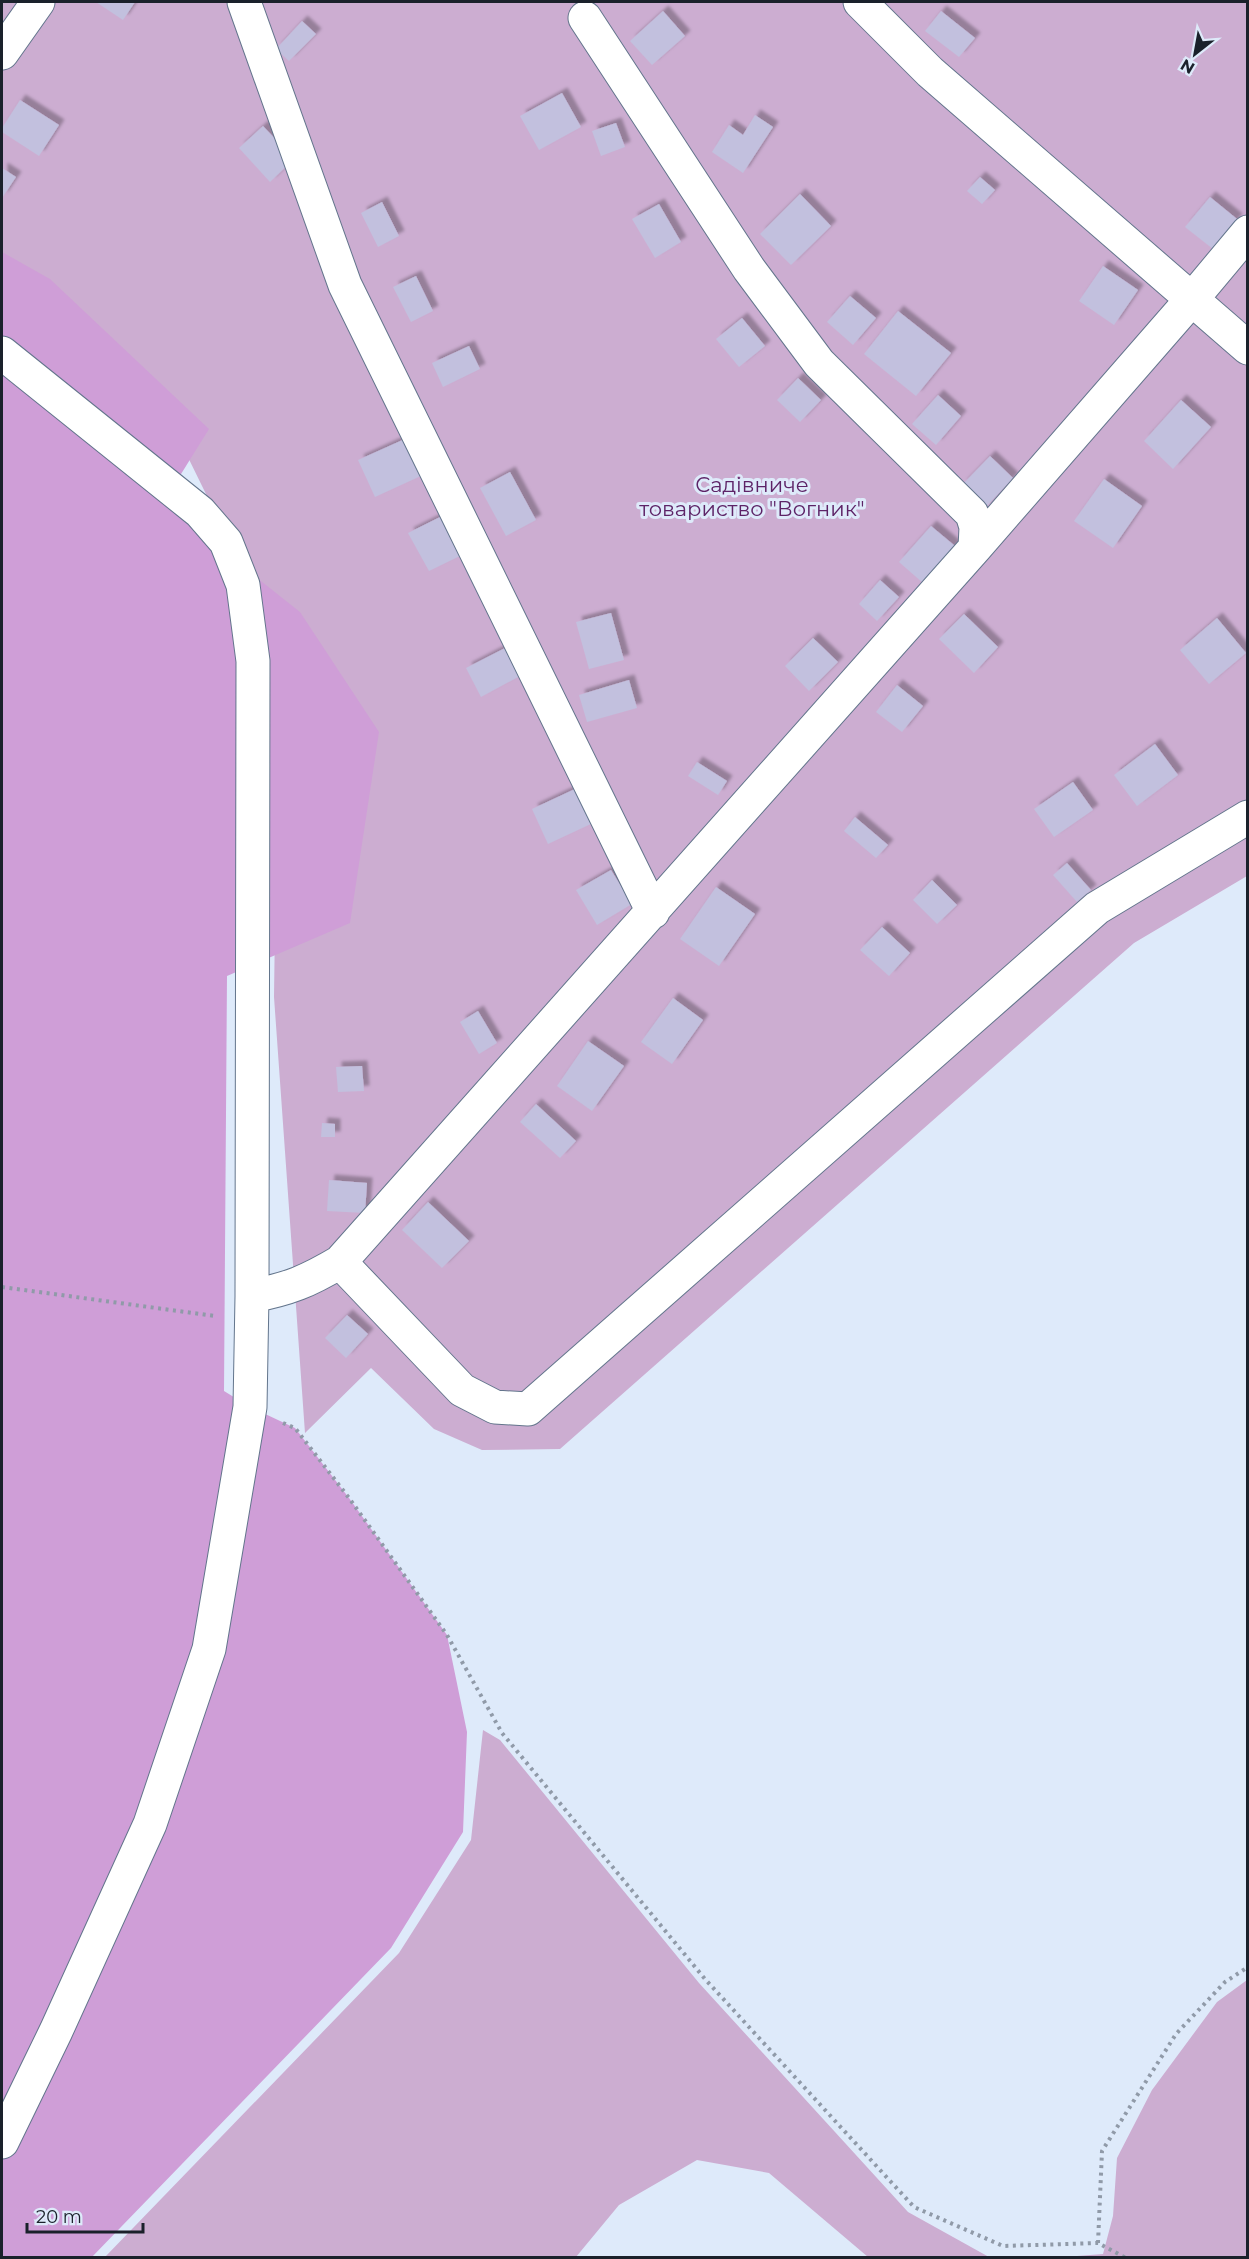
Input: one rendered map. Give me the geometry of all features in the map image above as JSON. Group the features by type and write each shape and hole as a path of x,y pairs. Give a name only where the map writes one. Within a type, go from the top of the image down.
{"street":[{"path":"2,52 38,2"},
{"path":"244,2 345,285 653,912"},
{"path":"860,2 930,72 1248,348"},
{"path":"585,18 749,269 819,363 972,514 976,527 975,548"},
{"path":"252,1308 340,1262 975,548 1248,232"},
{"path":"2,353 200,512 226,542 243,585 253,661 250,1407 209,1649 150,1824 56,2031 2,2142"},
{"path":"340,1262 462,1390 495,1407 528,1410 1097,908 1248,817"}],"path":[{"path":"2,1287 252,1308"},
{"path":"250,1407 296,1428 447,1635 502,1733 705,1979 914,2207 1003,2246 1098,2243 1126,2258"},
{"path":"1098,2243 1102,2151 1176,2034 1225,1982 1248,1967"}],"green space":[{"name":"Садівниче товариство \"Вогник\"","path":"2,2 1247,2 1247,876 1134,943 560,1449 482,1450 434,1429 371,1368 305,1433 274,997 279,643 180,441 2,331"},
{"path":"483,1730 500,1740 699,1983 908,2212 989,2257 868,2257 769,2173 697,2160 619,2205 576,2257 105,2257 399,1953 471,1840"},
{"path":"1247,1980 1247,2257 1064,2257 1103,2254 1113,2216 1117,2158 1152,2090 1217,2002"}],"shaded area":[{"path":"2,252 50,279 209,429 163,503 300,612 379,732 350,923 227,976 224,1391 250,1407 295,1428 349,1498 447,1635 467,1732 463,1832 391,1948 91,2258 2,2257"}],"building":[{"path":"96,2 135,2 123,20"},
{"path":"663,11 685,36 652,65 630,41"},
{"path":"941,11 975,38 959,57 925,31"},
{"path":"302,21 316,34 289,61 276,49"},
{"path":"562,93 581,127 539,150 520,116"},
{"path":"20,100 59,125 39,156 2,132 2,128"},
{"path":"755,115 773,127 743,173 712,152 729,125 743,135"},
{"path":"616,123 625,147 601,156 592,131"},
{"path":"263,126 294,159 270,182 239,148"},
{"path":"2,168 16,177 2,198"},
{"path":"980,177 995,190 982,204 967,191"},
{"path":"800,194 831,226 791,265 760,234"},
{"path":"1210,197 1237,219 1213,249 1185,227"},
{"path":"382,202 399,236 378,247 361,213"},
{"path":"659,204 681,242 655,258 632,219"},
{"path":"1103,266 1138,290 1114,325 1079,301"},
{"path":"416,276 433,311 411,322 393,287"},
{"path":"850,296 876,318 853,345 827,322"},
{"path":"898,311 951,353 916,396 864,354"},
{"path":"742,318 765,346 739,367 716,339"},
{"path":"469,346 480,369 443,387 432,363"},
{"path":"798,378 821,400 800,422 777,400"},
{"path":"938,395 961,416 936,445 912,424"},
{"path":"1181,400 1211,427 1173,469 1144,441"},
{"path":"407,438 423,475 375,497 358,460"},
{"path":"990,456 1013,478 985,508 962,485"},
{"path":"510,472 536,520 506,536 480,488"},
{"path":"1104,479 1142,506 1113,548 1074,521"},
{"path":"440,517 460,556 429,571 408,533"},
{"path":"931,526 955,546 923,583 899,562"},
{"path":"880,580 899,597 877,621 859,604"},
{"path":"611,613 624,660 589,669 576,622"},
{"path":"964,614 998,647 974,673 939,639"},
{"path":"1217,618 1246,653 1209,684 1180,650"},
{"path":"813,638 838,662 809,691 785,666"},
{"path":"505,648 520,676 481,697 466,668"},
{"path":"629,680 637,708 587,722 579,695"},
{"path":"897,685 923,706 902,732 876,712"},
{"path":"1155,744 1178,775 1137,806 1114,775"},
{"path":"697,762 727,781 718,795 688,776"},
{"path":"1073,782 1093,810 1054,837 1034,809"},
{"path":"577,788 593,823 548,844 532,809"},
{"path":"855,817 888,845 876,858 844,831"},
{"path":"1067,863 1091,890 1077,902 1053,875"},
{"path":"611,870 632,904 597,925 576,890"},
{"path":"932,880 957,905 937,924 913,900"},
{"path":"716,887 755,914 719,966 680,939"},
{"path":"882,927 910,953 889,976 860,950"},
{"path":"673,998 703,1020 672,1064 641,1042"},
{"path":"478,1011 497,1043 479,1054 460,1022"},
{"path":"588,1041 624,1066 592,1111 557,1086"},
{"path":"362,1066 364,1091 338,1092 336,1067"},
{"path":"536,1104 576,1141 560,1158 520,1122"},
{"path":"322,1123 335,1124 335,1137 321,1137"},
{"path":"329,1180 367,1183 365,1213 327,1211"},
{"path":"428,1202 469,1241 442,1268 402,1230"},
{"path":"347,1315 368,1334 346,1358 325,1338"}]}
